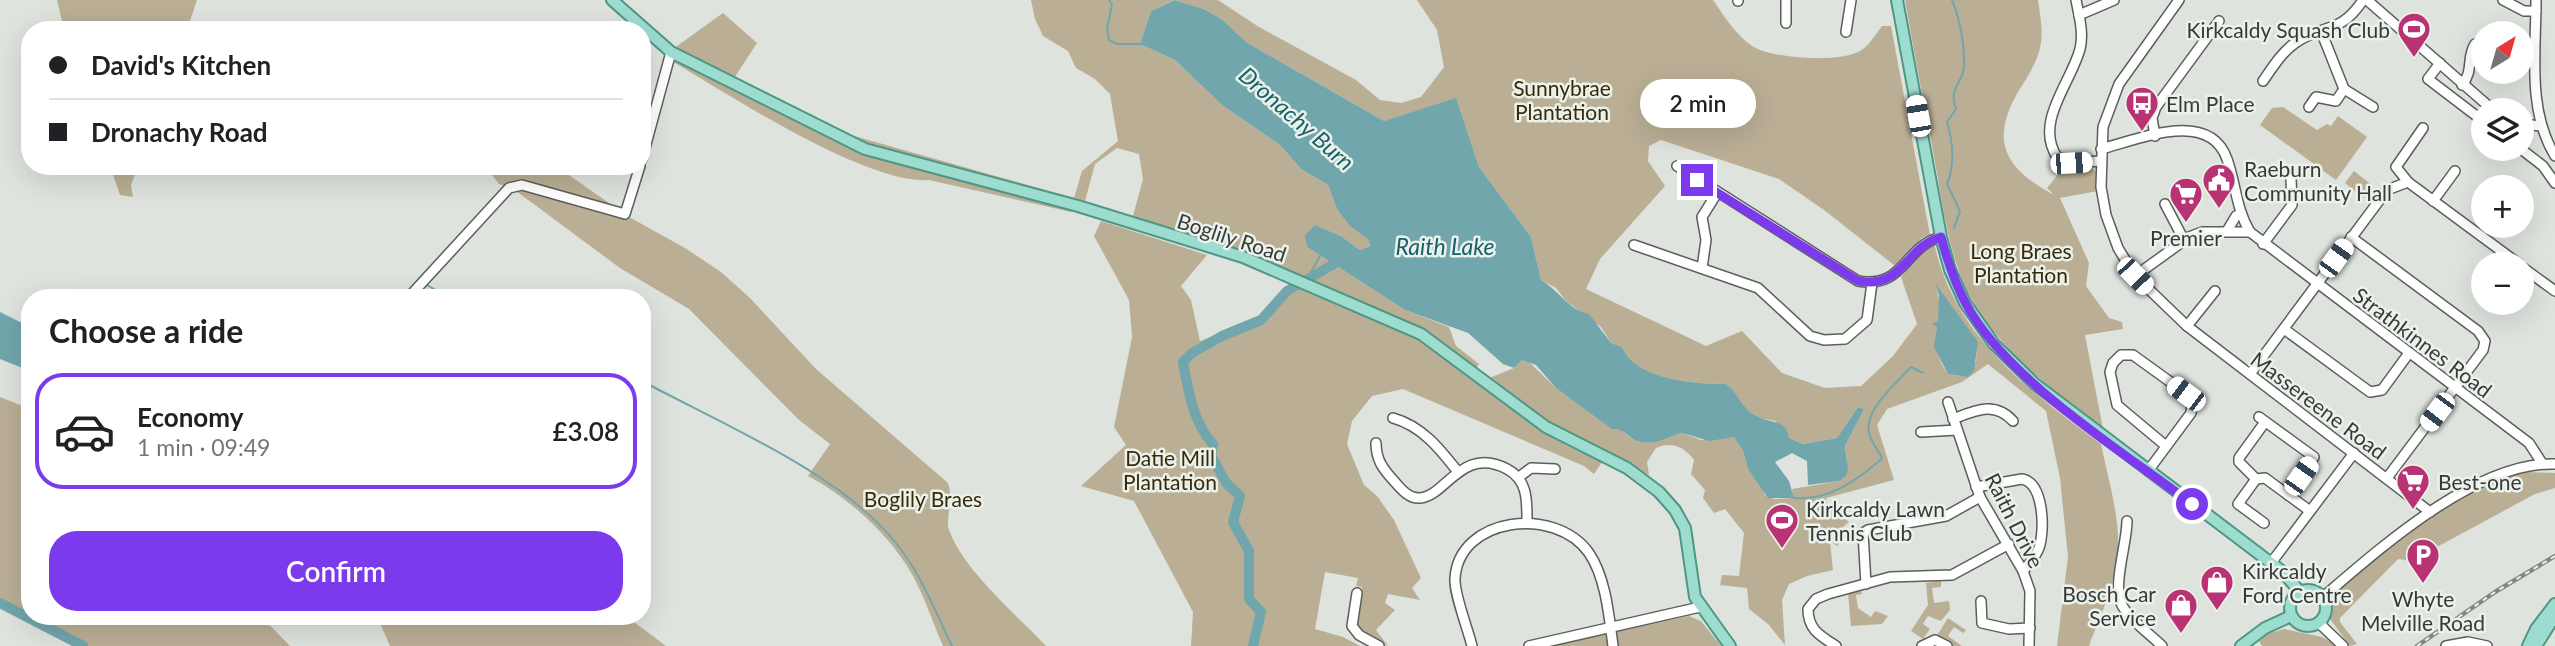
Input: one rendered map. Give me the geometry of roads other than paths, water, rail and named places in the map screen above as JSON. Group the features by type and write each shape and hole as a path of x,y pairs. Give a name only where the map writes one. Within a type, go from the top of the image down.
{"main road":[{"name":"Boglily Road","path":"612,0 636,21"},
{"path":"1897,0 1941,237 1950,270 1965,303 1994,344 2035,384 2270,563 2300,592"},
{"name":"Boglily Road","path":"651,34 671,52 864,149 1078,206 1243,257 1311,284 1421,334 1546,427 1648,482 1675,510 1685,527 1692,587 1700,607 1730,646"},
{"path":"2312,590 2323,597 2326,613 2319,623 2304,626 2291,616 2291,600 2300,592 2312,590"},
{"path":"2528,646 2536,629 2555,604"},
{"path":"2241,646 2265,628 2291,616"},
{"path":"2536,646 2555,616"}],"street":[{"path":"1786,0 1786,23"},
{"path":"1846,33 1851,0"},
{"path":"2076,0 2080,48 2048,133 2057,157 2071,163 2100,162"},
{"path":"2079,15 2114,0"},
{"name":"Massereene Road","path":"2179,0 2119,84 2105,118 2100,162 2106,215 2118,248 2135,276 2187,326 2430,512"},
{"path":"2263,81 2291,47 2339,26 2352,17 2365,0 2478,98"},
{"path":"2503,0 2524,11 2536,11"},
{"path":"2536,0 2536,100 2541,126 2555,156"},
{"path":"2155,136 2152,118 2156,107 2219,21"},
{"path":"2321,32 2344,89 2373,107"},
{"path":"651,126 671,52"},
{"path":"2440,63 2428,79 2471,112"},
{"path":"2462,85 2471,73"},
{"path":"2309,107 2316,97 2336,101 2344,89"},
{"path":"2534,125 2541,126"},
{"path":"2423,128 2395,169 2408,182 2502,252"},
{"name":"Strathkinnes Road","path":"2101,149 2179,129 2195,131 2219,145 2227,157 2241,214 2250,232 2529,443 2542,463"},
{"path":"2534,159 2543,166 2555,183"},
{"path":"1677,166 1843,273 1872,283 1898,270 1926,241 1941,237"},
{"path":"2433,201 2455,171"},
{"path":"416,289 509,188 522,185 625,214 637,175"},
{"path":"2263,244 2292,205 2291,179"},
{"path":"2250,374 2387,190 2408,182"},
{"path":"1702,268 1706,240 1702,217 1717,193"},
{"path":"2165,204 2184,240"},
{"path":"2227,231 2236,216 2241,214"},
{"path":"2135,276 2184,240 2202,232 2250,232"},
{"path":"2351,237 2483,337 2483,350 2387,478"},
{"path":"1634,245 1758,288 1810,336 1824,340 1845,338 1867,320 1872,283"},
{"path":"2534,275 2555,291"},
{"path":"2187,326 2215,290"},
{"path":"2284,328 2370,392 2382,390 2409,353"},
{"path":"2148,471 2192,413 2190,398 2133,355 2121,355 2113,363 2110,372 2117,405 2166,446"},
{"name":"Raith Drive","path":"1948,402 1978,492 2009,544 2030,591 2029,646"},
{"path":"1953,419 1993,408 2004,411 2013,421"},
{"path":"1393,418 1421,432 1436,444 1458,472"},
{"path":"2288,495 2314,457 2262,419 2239,458 2242,468 2256,479 2265,478 2288,495 2310,511"},
{"path":"1921,432 1957,430"},
{"path":"1376,443 1381,468 1405,494 1418,499 1429,496 1458,472 1476,464 1487,463 1505,468 1519,477 1527,498 1527,522"},
{"path":"2270,563 2354,453"},
{"path":"2323,597 2395,535 2430,512 2501,475 2542,463 2555,464"},
{"path":"1519,477 1531,468 1555,469"},
{"path":"1866,584 1863,533 1946,516 1978,492 2022,479 2029,480 2035,486 2043,531 2038,551 2023,571"},
{"path":"2256,479 2238,504 2264,523"},
{"path":"2127,521 2127,541 2118,589 2120,598 2123,608 2162,646"},
{"path":"1472,646 1455,587 1459,561 1487,534 1505,525 1527,522 1564,531 1588,552 1601,578 1613,646"},
{"path":"1836,646 1815,633 1808,622 1808,608 1816,599 1891,576 1952,575 2009,544"},
{"path":"1357,593 1352,626 1359,635 1380,646"},
{"path":"1981,601 1982,623 2009,629 2030,628"},
{"path":"1529,646 1700,607"},
{"path":"2319,623 2343,646"},
{"path":"1922,646 1935,640 1947,646"},
{"path":"2446,646 2468,642 2487,646"}],"water":[{"name":"Raith Lake","path":"1174,0 1204,9 1223,20 1246,42 1384,121 1456,98 1479,167 1531,237 1541,280 1569,304 1589,314 1611,343 1622,347 1629,358 1640,367 1683,381 1726,384 1751,413 1781,424 1789,438 1803,444 1837,438 1858,407 1864,409 1845,446 1848,470 1846,476 1839,481 1808,485 1807,461 1792,453 1775,462 1789,481 1794,498 1768,498 1748,469 1743,451 1734,437 1709,441 1682,433 1655,442 1637,441 1623,431 1612,429 1556,388 1536,365 1522,360 1514,368 1503,364 1468,333 1405,310 1307,247 1305,235 1315,225 1341,236 1360,250 1370,246 1368,239 1350,226 1337,209 1328,185 1301,169 1280,145 1222,105 1175,60 1140,44 1151,11"},
{"path":"1935,283 1978,342 1974,371 1968,377 1948,374 1934,347 1937,327 1932,324 1938,321 1939,295"},
{"path":"0,312 21,322 21,367 0,359"}],"waterway":[{"name":"Dronachy Burn","path":"1109,0 1112,4 1107,29 1109,40 1117,44 1142,44"},
{"path":"1952,0 1961,33 1964,59 1963,73 1954,95 1956,109 1947,122 1952,153 1947,184 1960,211 1954,228"},
{"path":"1307,279 1320,256"},
{"path":"1253,646 1261,612 1249,599 1249,551 1233,522 1240,496 1226,483 1211,455 1213,444 1196,416 1183,362 1192,353 1222,336 1261,320 1287,291 1334,264"},
{"path":"427,285 434,289"},
{"path":"1794,498 1818,496 1840,489 1879,461 1882,458 1869,433 1871,415 1883,397 1911,367 1923,373"},
{"path":"651,386 812,472 872,518 896,543 913,567 952,646"},
{"path":"0,603 21,614"},
{"path":"42,625 83,646"}],"railway":[{"path":"2417,646 2495,592 2555,556"}],"place":[{"name":"Kirkcaldy Squash Club","path":"2414,59"},
{"name":"Elm Place","path":"2142,133"},
{"name":"Raeburn Community Hall","path":"2219,210"},
{"name":"Premier","path":"2186,224"},
{"name":"Best-one","path":"2413,511"},
{"name":"Kirkcaldy Lawn Tennis Club","path":"1782,550"},
{"name":"Whyte Melville Road","path":"2423,585"},
{"name":"Kirkcaldy Ford Centre","path":"2217,612"},
{"name":"Bosch Car Service","path":"2181,635"}],"park label":[{"name":"Sunnybrae Plantation","path":"1562,99"},
{"name":"Long Braes Plantation","path":"2021,262"},
{"name":"Datie Mill Plantation","path":"1170,469"},
{"name":"Boglily Braes","path":"923,498"}]}
